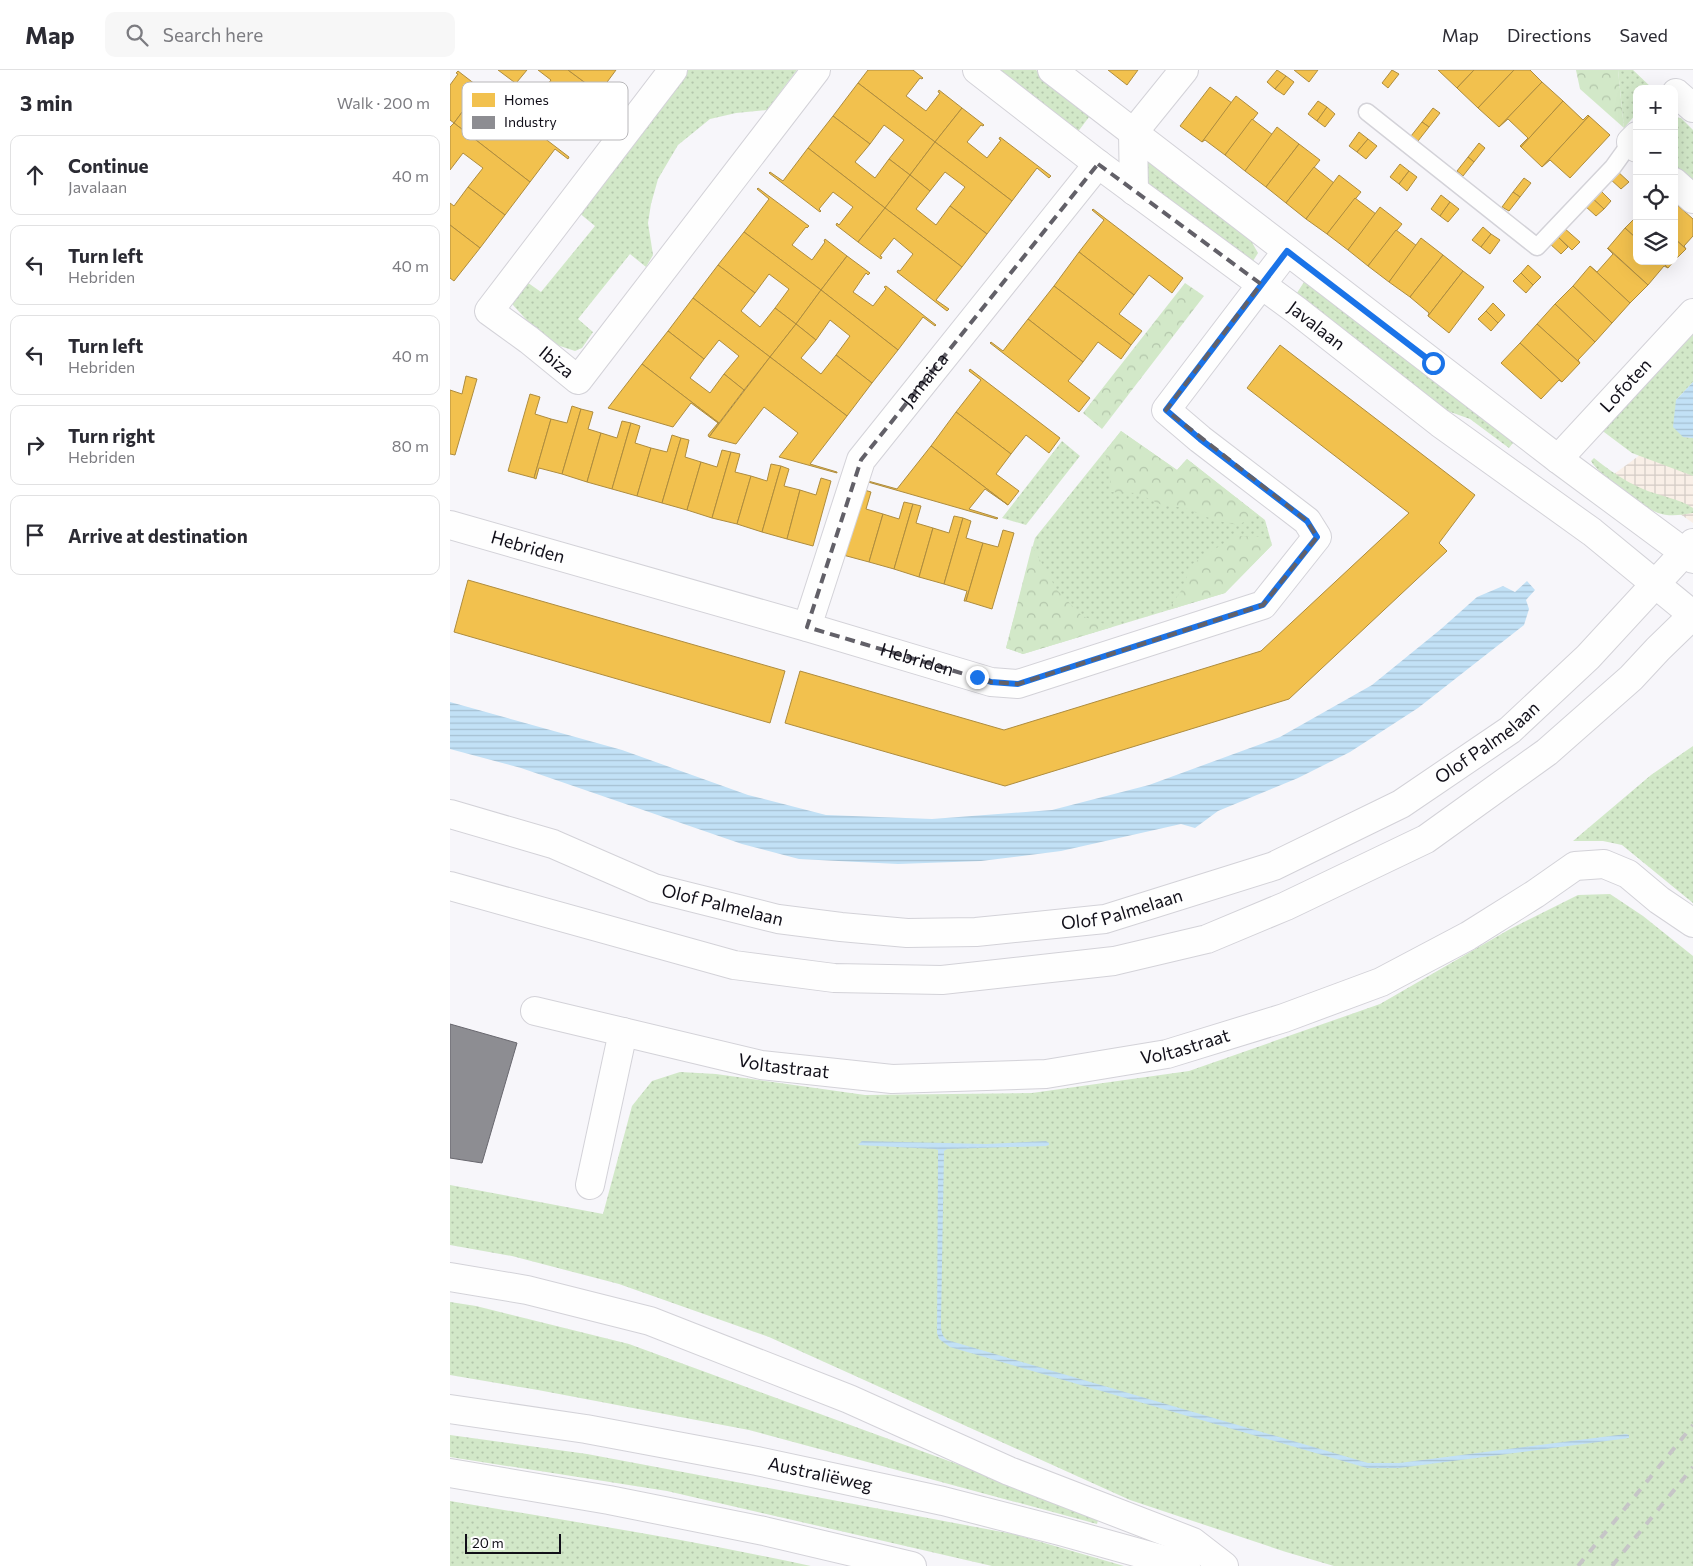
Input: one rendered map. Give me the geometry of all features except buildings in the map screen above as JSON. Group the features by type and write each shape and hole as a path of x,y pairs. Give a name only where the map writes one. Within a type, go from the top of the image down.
{"street":[{"name":"Ibiza","path":"628,129 673,70"},
{"name":"Ibiza","path":"619,140 488,311 529,340 578,380 816,70"},
{"name":"Javalaan","path":"977,70 1098,164 1261,284 1440,424 1592,532 1693,615"},
{"path":"1052,70 1558,459 1690,551"},
{"path":"1134,191 1134,133 1184,70"},
{"path":"1678,95 1693,108"},
{"name":"Jamaica","path":"807,626 861,460 1098,164"},
{"path":"1678,186 1693,199"},
{"name":"Hebriden","path":"450,524 807,626 991,682 1018,684 1263,605 1317,537 1307,521 1200,439 1166,410 1287,251"},
{"name":"Lofoten","path":"1558,459 1693,313"},
{"name":"Olof Palmelaan","path":"450,814 553,844 654,888 778,919 907,933 976,932 1105,919 1274,866 1401,804 1510,730 1588,657 1655,583 1690,551"},
{"path":"450,886 734,965 834,978 942,980 1114,961 1207,938 1286,906 1426,839 1547,752 1631,678 1693,615"},
{"name":"Voltastraat","path":"535,1011 761,1065 892,1078 1046,1074 1167,1054 1284,1018 1381,982 1468,936 1535,894 1575,866 1604,864 1628,874 1659,900 1693,923"},
{"path":"590,1185 623,1032"},
{"path":"450,1277 527,1290 650,1321 848,1399 1009,1471 1193,1542 1224,1566"},
{"name":"Australiëweg","path":"450,1409 586,1428 757,1460 943,1501 1060,1530 1186,1566"},
{"path":"450,1472 609,1500 754,1529 912,1566"}],"lane":[{"path":"1367,112 1537,247 1614,167 1633,144"}],"highlighted area":[{"path":"1098,164 1261,284 1166,410 1307,521 1317,537 1263,605 1018,684 991,682 807,627 861,460"}],"shaded area":[{"path":"1693,416 1693,523 1670,507 1610,477"}],"green space":[{"path":"688,70 797,70 767,110 736,113 710,119 678,145 658,179 651,204 648,223 653,255 646,267 630,254 578,319 593,332 582,348 575,351 554,344 532,326 513,305 513,297 524,280 541,292 595,226 578,212"},
{"path":"996,70 1036,70 1092,113 1077,133"},
{"path":"1576,70 1618,70 1624,128 1580,89"},
{"path":"1618,70 1633,70 1649,85 1633,85 1633,118 1624,128"},
{"path":"1678,118 1681,118 1693,130 1693,187 1678,173"},
{"path":"1138,152 1242,225 1258,253 1253,261 1245,261 1150,189"},
{"path":"1304,282 1313,282 1517,438 1509,448 1470,419 1431,405 1295,296"},
{"path":"1185,283 1204,296 1102,429 1083,413"},
{"path":"1693,330 1693,382 1676,400 1683,437 1693,438 1693,476 1632,453 1600,429"},
{"path":"1121,431 1177,470 1187,459 1265,520 1272,545 1225,593 1023,654 1006,648 1035,538"},
{"path":"1121,431 1177,470 1187,459 1258,515 1238,525 1214,520 1185,508 1162,505 1136,493 1110,492 1110,463 1104,453"},
{"path":"1062,441 1080,456 1026,525 1002,518"},
{"path":"1594,458 1636,486 1675,499 1693,508 1693,513 1667,515 1651,510 1603,475 1591,461"},
{"path":"1235,536 1259,537 1272,545 1225,593 1168,610 1185,585 1189,566"},
{"path":"1032,546 1057,590 1082,616 1112,627 1023,654 1006,648"},
{"path":"1693,746 1693,903 1622,845 1603,841 1573,841 1651,775"},
{"path":"1610,894 1643,916 1693,956 1693,1566 1334,1566 1130,1500 769,1337 619,1284 512,1256 450,1245 450,1185 603,1214 632,1106 652,1081 680,1072 716,1074 865,1095 1032,1093 1189,1071 1380,1004 1510,929 1578,895"},
{"path":"450,1302 476,1306 629,1344 1099,1516 1097,1524 749,1430 450,1375"},
{"path":"450,1435 587,1454 1013,1534 1124,1566 992,1566 667,1491 450,1457"},
{"path":"450,1501 676,1539 811,1566 450,1566"}],"water":[{"path":"1693,382 1693,438 1683,437 1673,427 1676,400"},
{"path":"1527,581 1535,590 1526,600 1529,609 1524,625 1418,708 1350,752 1298,778 1218,811 1195,828 1181,824 1061,851 981,861 898,864 799,859 742,844 521,768 450,749 450,702 622,750 748,795 826,815 932,819 1052,810 1149,785 1280,737 1372,685 1477,597 1503,586 1515,592"},
{"path":"862,1141 986,1144 1046,1141 1049,1143 1046,1146 947,1149 944,1151 941,1329 942,1334 947,1340 1368,1463 1399,1463 1626,1434 1629,1435 1629,1438 1399,1468 1367,1468 950,1347 939,1339 937,1333 938,1150 858,1145"}],"railway":[{"path":"1578,1566 1693,1425"},
{"path":"1612,1566 1693,1467"}],"route":[{"path":"977,677 991,682 1018,684 1263,605 1317,537 1307,521 1200,439 1166,410 1287,251 1433,363"}]}
